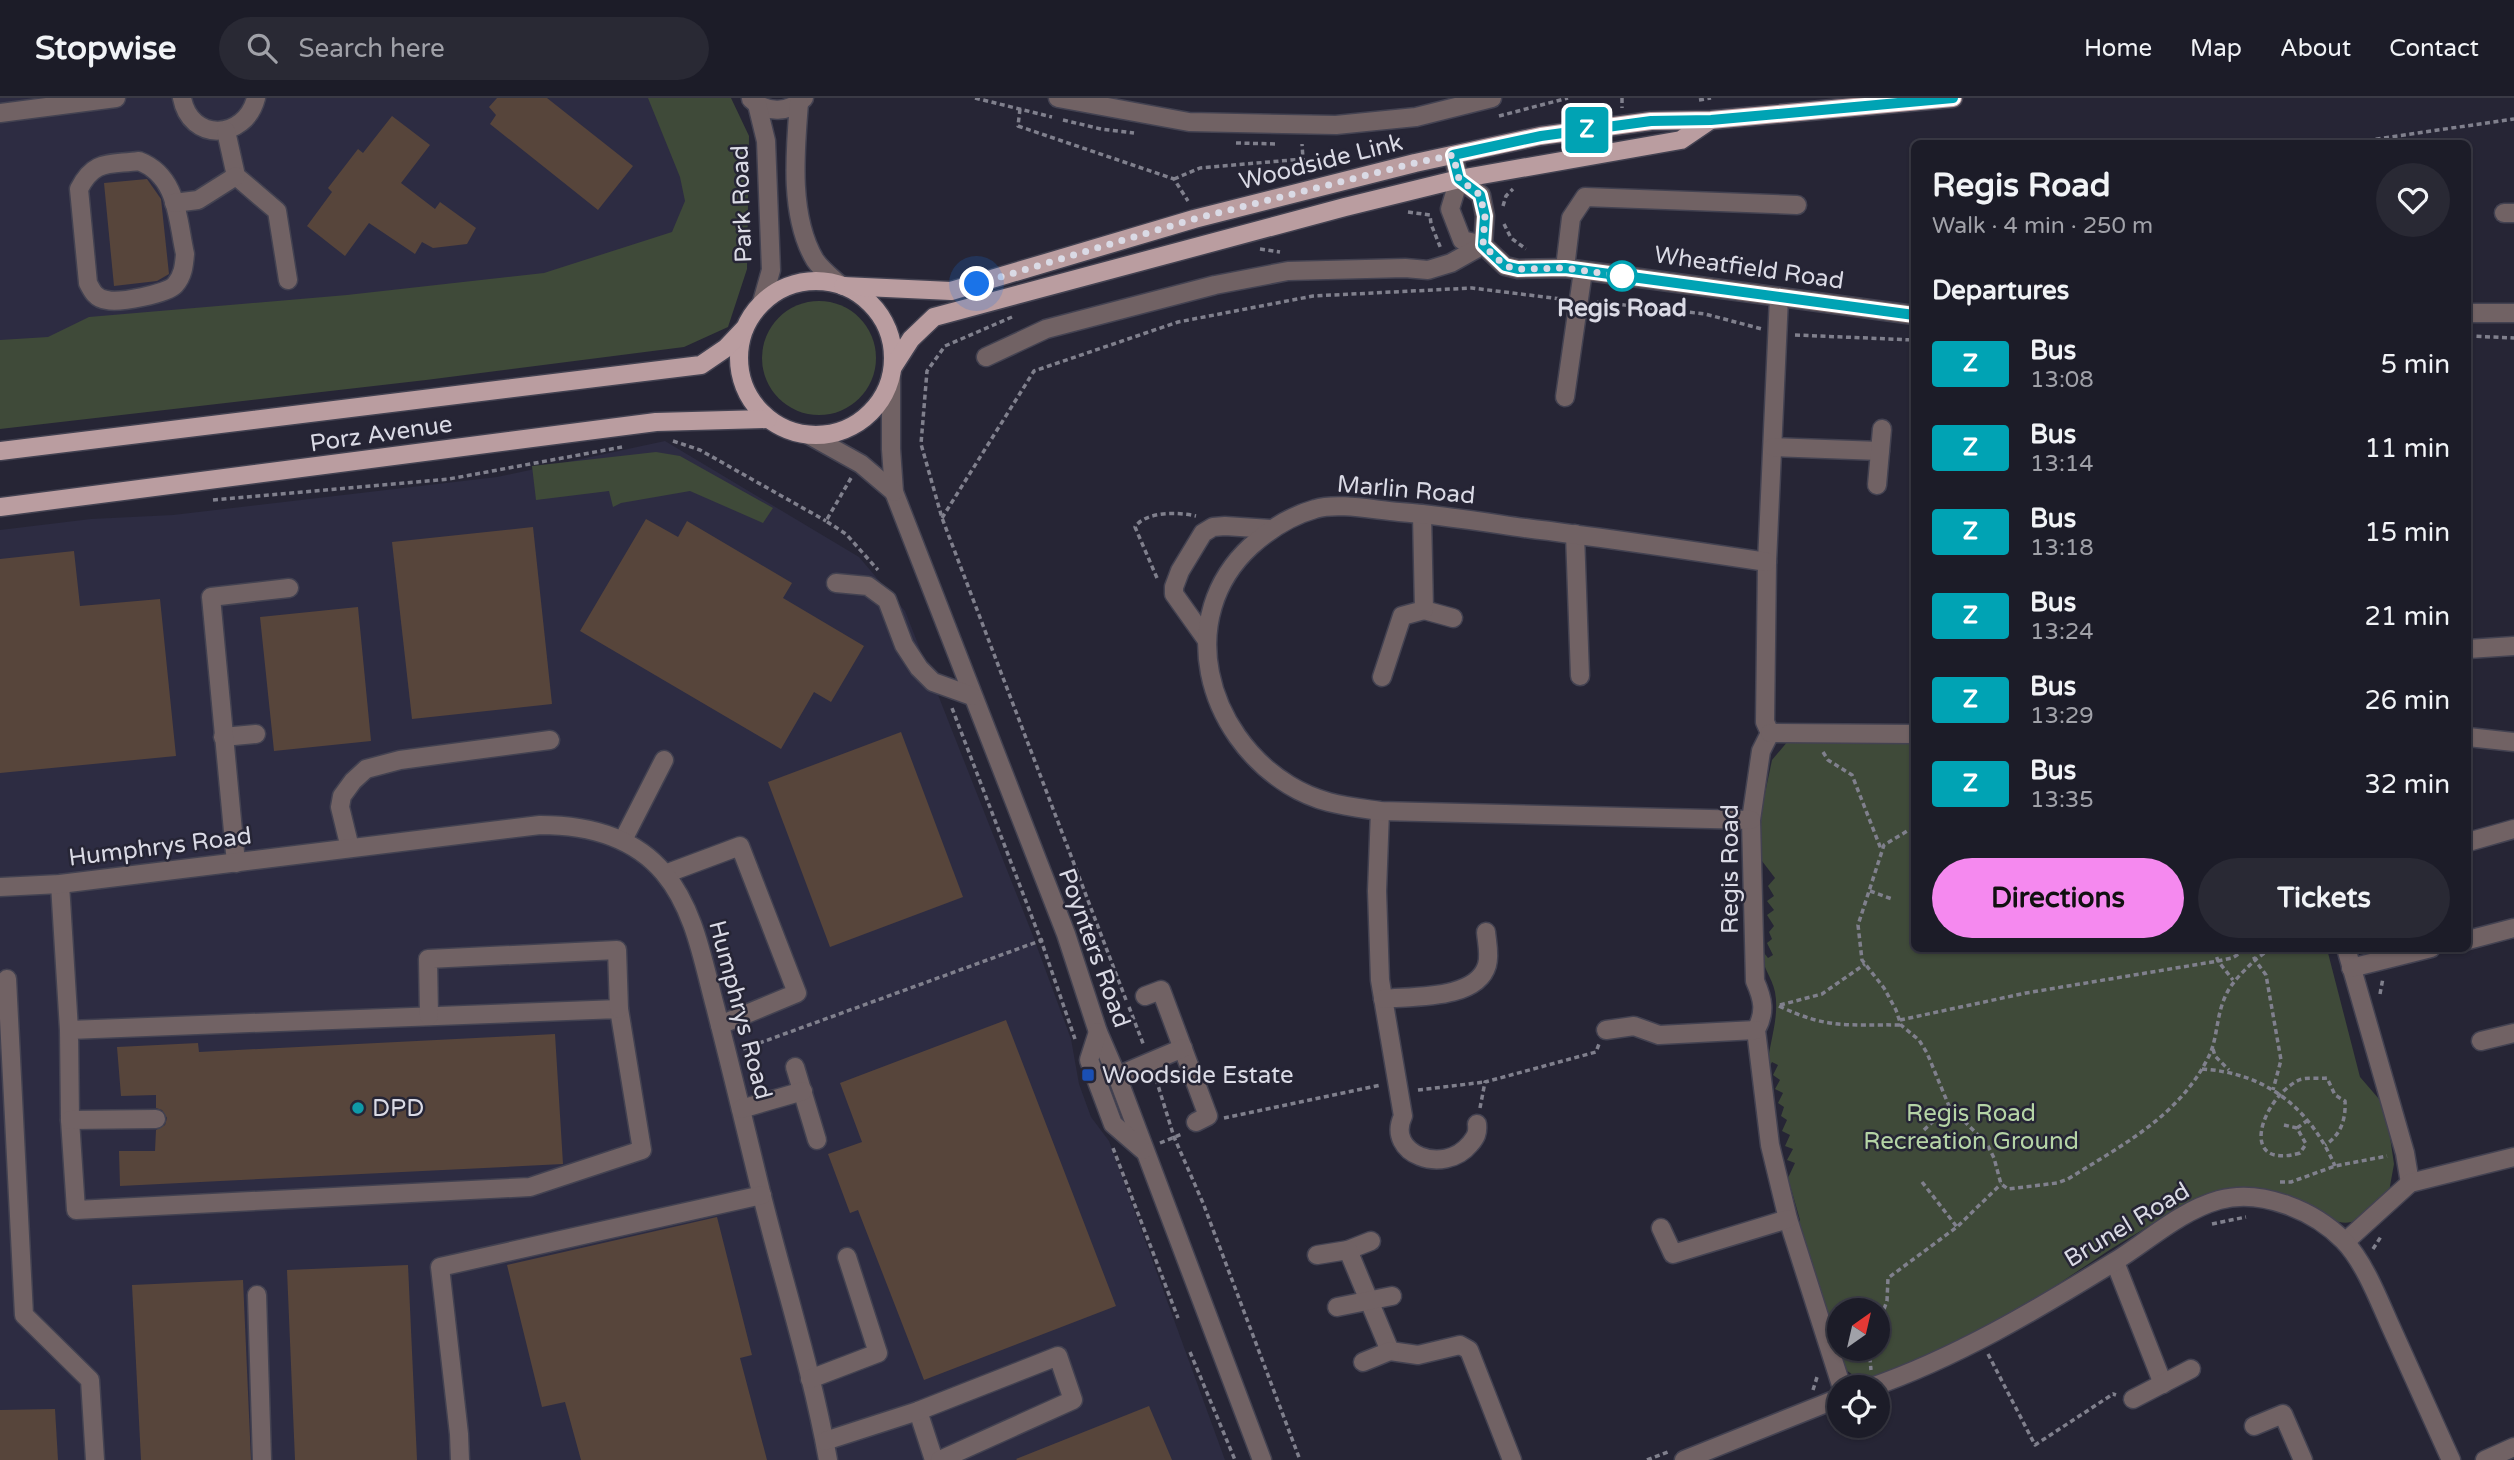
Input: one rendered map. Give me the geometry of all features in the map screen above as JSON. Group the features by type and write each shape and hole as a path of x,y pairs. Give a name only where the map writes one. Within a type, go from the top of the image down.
{"main road":[{"name":"Woodside Link","path":"841,285 951,291 1194,219 1415,163 1541,136 1651,121 1711,120 1953,98"},
{"name":"Woodside Link","path":"892,372 911,339 933,317 1459,179 1681,140 1711,120"},
{"path":"818,281 841,285 861,295 876,310 890,337 892,372 883,396 870,414 852,427 831,434 809,435 781,428 754,405 744,388 739,358 744,329 762,302 778,290 798,283 818,281"},
{"name":"Porz Avenue","path":"0,451 701,365 726,348 744,329"},
{"name":"Porz Avenue","path":"0,507 656,422 768,419"}],"street":[{"path":"8,108 116,98"},
{"path":"182,98 186,112 203,128 226,131 247,119 256,98"},
{"path":"1058,98 1189,122 1336,125 1416,117 1492,98"},
{"path":"753,101 778,110 802,101 794,170 803,228 816,261 841,285"},
{"name":"Park Road","path":"753,101 766,141 771,270 762,302"},
{"path":"226,131 236,176 277,211 288,280"},
{"path":"986,357 1046,329 1215,285 1288,271 1405,268 1427,270 1451,263 1483,245 1485,216 1480,195 1459,179 1453,155"},
{"path":"139,161 152,166 168,182 174,203 185,254 184,266 174,287 160,295 107,300 93,294 88,283 79,189 86,175 95,167 139,161"},
{"path":"174,203 198,200 236,176"},
{"name":"Wheatfield Road","path":"1459,179 1450,209 1462,240 1483,245 1505,266 1518,269 1574,269 1911,315"},
{"path":"1565,397 1579,300 1571,218 1585,197 1797,205"},
{"name":"Regis Road","path":"1779,297 1767,562 1765,722 1770,733 1762,751 1751,820 1755,981 1764,1007 1756,1030 1770,1145 1788,1219 1838,1375"},
{"path":"2471,313 2514,313"},
{"name":"Poynters Road","path":"892,372 891,449 894,492 1066,934 1098,1032 1262,1460"},
{"path":"1877,485 1882,429"},
{"name":"Poynters Road","path":"809,435 861,464 894,492"},
{"path":"1773,447 1880,451"},
{"name":"Marlin Road","path":"1751,820 1380,811 1326,803 1289,785 1254,756 1228,723 1210,677 1206,639 1212,606 1227,573 1246,551 1271,529 1294,516 1321,507 1422,514 1767,562"},
{"path":"1422,514 1424,610"},
{"path":"1206,639 1174,594 1180,571 1203,533 1213,527 1271,529"},
{"path":"1575,534 1580,676"},
{"path":"836,583 868,586 887,600 904,645 919,668 933,682 972,696"},
{"path":"236,863 211,597 289,588"},
{"path":"1382,677 1402,616 1424,610 1453,618"},
{"path":"2471,649 2514,646"},
{"path":"1770,733 1911,734"},
{"path":"223,737 256,734"},
{"path":"2471,737 2514,742"},
{"path":"349,848 340,807 342,796 353,780 366,769 400,760 550,740"},
{"path":"623,841 664,760"},
{"path":"1380,811 1378,903 1383,999 1403,1116 1398,1126 1399,1134 1408,1148 1436,1161 1457,1156 1476,1135 1477,1124"},
{"name":"Humphrys Road","path":"0,887 60,884 540,825 591,829 623,841 646,856 665,874 694,927 810,1379 828,1460"},
{"path":"2471,841 2514,829"},
{"path":"665,874 740,846 797,993 720,1025"},
{"path":"60,884 76,1210 530,1187 642,1150 619,1009 617,950 428,959 429,1016"},
{"path":"2471,939 2514,928"},
{"path":"1383,999 1457,992 1473,985 1481,978 1487,966 1486,932"},
{"path":"2347,952 2405,1153 2410,1183"},
{"path":"2351,968 2415,952"},
{"path":"7,979 24,1315 90,1380 94,1460"},
{"path":"1145,996 1161,990 1182,1048 1202,1119"},
{"path":"69,1030 619,1009"},
{"path":"1606,1030 1634,1026 1659,1035 1756,1030"},
{"path":"1098,1032 1089,1060 1113,1124 1143,1150"},
{"path":"2481,1041 2514,1033"},
{"path":"1117,1076 1182,1048"},
{"path":"795,1067 817,1140"},
{"path":"741,1109 803,1091"},
{"path":"70,1120 156,1119"},
{"path":"2345,1242 2410,1183 2514,1157"},
{"path":"460,1460 440,1267 762,1195"},
{"name":"Brunel Road","path":"1890,1377 1913,1371 1980,1340 2115,1262 2195,1209 2221,1199 2261,1198 2295,1207 2321,1221 2345,1242 2371,1283 2451,1460"},
{"path":"1661,1228 1673,1254 1788,1219"},
{"path":"1317,1255 1348,1250 1371,1241"},
{"path":"1348,1250 1390,1351"},
{"path":"810,1379 878,1353 847,1257"},
{"path":"2115,1262 2163,1384"},
{"path":"257,1295 262,1460"},
{"path":"1337,1307 1392,1296"},
{"path":"1363,1362 1390,1351 1418,1355 1460,1345 1469,1350 1512,1460"},
{"path":"825,1441 918,1411 1058,1356 1073,1400 937,1460 918,1411"},
{"path":"2133,1399 2191,1369"},
{"path":"1678,1455 1827,1402"},
{"path":"2255,1426 2283,1414 2303,1460"},
{"path":"2485,1460 2514,1447"}],"path":[{"path":"1622,98 1623,110"},
{"path":"1020,109 1018,125 1174,178 1189,203"},
{"path":"2370,140 2514,119"},
{"path":"1174,178 1200,168 1303,159 1302,144"},
{"path":"1518,184 1506,196 1501,212 1504,225 1511,238 1525,249 1535,251"},
{"path":"1300,1460 1217,1241 1174,1137 1150,1062 942,518 1034,372 1178,322 1312,296 1472,288 1713,316 1765,330"},
{"path":"1713,316 1716,304"},
{"path":"1794,347 1795,335 1911,341"},
{"path":"2471,336 2514,338"},
{"path":"669,438 677,444 700,450 826,521 846,534 880,572"},
{"path":"200,501 449,478 629,446"},
{"path":"826,521 848,481"},
{"path":"1179,604 1166,600 1135,527 1144,517 1191,515 1203,518"},
{"path":"951,706 1043,946"},
{"path":"1819,744 1828,760 1852,775 1882,852"},
{"path":"1911,829 1884,845 1858,925 1862,960 1884,988 1900,1023 1919,1040 1927,1053 1949,1106 1987,1144 2001,1184 2008,1189 2057,1183 2068,1179 2131,1142 2166,1113 2202,1069 2213,1047 2224,999 2234,980 2266,952"},
{"path":"1870,891 1892,899"},
{"path":"728,1055 1045,939"},
{"path":"2215,952 2218,961 2234,980"},
{"path":"1865,964 1822,994 1777,1006 1804,1018 1831,1024 1900,1023 2026,993 2218,961 2242,952"},
{"path":"2251,952 2266,975 2281,1060 2273,1090"},
{"path":"2379,997 2383,978"},
{"path":"1202,1119 1220,1119 1398,1087 1485,1082 1596,1052 1606,1030"},
{"path":"2213,1047 2215,1056 2231,1072"},
{"path":"2202,1069 2231,1072 2280,1094 2308,1120 2335,1166"},
{"path":"2284,1125 2297,1128 2306,1144 2300,1153 2285,1157 2272,1155 2263,1147 2260,1130 2268,1109 2280,1094 2301,1079 2327,1078 2335,1095 2345,1101 2346,1115 2336,1138 2325,1145"},
{"path":"1477,1124 1485,1082"},
{"path":"1924,1130 1949,1106"},
{"path":"2297,1128 2308,1120"},
{"path":"2279,1182 2291,1182 2335,1166 2405,1153"},
{"path":"1922,1182 1957,1227"},
{"path":"1887,1298 1888,1278 1957,1227 2001,1184"},
{"path":"2209,1225 2247,1217"},
{"path":"2378,1260 2372,1248 2388,1227"},
{"path":"1980,1340 2035,1445 2113,1394 2133,1399"},
{"path":"1190,1352 1235,1460"},
{"path":"1809,1401 1819,1371"},
{"path":"1647,1460 1678,1455"}],"shaded area":[{"path":"0,98 670,98 692,238 560,299 0,369"},
{"path":"665,441 859,557 905,611 1033,936 1071,1039 1079,1084 1091,1117 1109,1141 1225,1460 0,1460 0,530 91,519 173,515 497,477"}],"green space":[{"path":"648,98 731,98 749,136 747,269 728,327 684,347 0,429 0,340 48,337 89,317 347,295 544,273 672,232 685,201 680,177"},
{"path":"819,301 841,306 859,318 871,336 876,358 871,380 859,398 841,410 819,415 797,410 779,398 767,380 762,358 767,336 779,318 797,306"},
{"path":"656,452 680,456 773,508 763,523 690,491 621,503 613,507 609,491 536,500 532,466"},
{"name":"Regis Road Recreation Ground","path":"1788,741 1911,741 1911,952 2328,952 2360,1077 2379,1099 2387,1117 2394,1164 2388,1197 2362,1218 2348,1223 2218,1194 2185,1204 1977,1334 1885,1375 1854,1375 1844,1368 1842,1362 1890,1362 1890,1298 1827,1298 1827,1316 1808,1254 1800,1248 1800,1220 1788,1178 1795,1163 1787,1160 1793,1149 1785,1146 1790,1135 1782,1131 1787,1120 1781,1116 1784,1107 1778,1103 1783,1093 1775,1089 1780,1080 1773,1075 1778,1065 1772,1062 1767,1071 1776,1002 1774,987 1761,949 1768,958 1773,955 1767,943 1772,939 1769,932 1774,926 1767,915 1774,910 1767,901 1774,896 1768,886 1775,878 1762,861 1759,834 1772,760"}],"building":[{"path":"497,98 547,98 633,166 598,210 490,124 496,115 489,107"},
{"path":"392,116 430,145 401,183 435,209 440,202 476,228 467,244 433,248 422,242 415,254 369,223 345,256 307,226 332,192 328,188 358,149 363,153"},
{"path":"147,179 161,199 169,274 157,281 114,286 104,183"},
{"path":"646,519 678,537 687,521 792,583 783,598 864,646 831,702 814,692 781,749 580,631"},
{"path":"533,527 552,704 412,719 392,542"},
{"path":"74,551 80,606 160,599 176,756 0,773 0,559"},
{"path":"358,607 371,741 274,751 260,617"},
{"path":"901,732 963,897 830,947 768,782"},
{"path":"1006,1020 1116,1306 924,1380 858,1210 850,1213 828,1154 862,1142 840,1083"},
{"name":"DPD","path":"555,1034 563,1164 120,1186 119,1151 155,1151 156,1130 165,1125 167,1118 162,1110 156,1108 156,1095 121,1096 117,1047 198,1043 199,1052"},
{"path":"717,1217 752,1355 740,1358 767,1460 581,1460 565,1402 542,1407 507,1265"},
{"path":"408,1265 417,1460 295,1460 287,1270"},
{"path":"243,1280 251,1460 141,1460 132,1285"},
{"path":"1149,1406 1172,1460 1016,1459"},
{"path":"55,1409 58,1460 0,1460 0,1410"}],"bus line":[{"name":"Z","path":"1911,315 1565,268 1518,269 1505,266 1483,245 1485,216 1480,195 1459,179 1453,155 1541,136 1651,121 1711,120 1953,98"}],"place":[{"name":"Regis Road","path":"1622,276"},
{"name":"Woodside Estate","path":"1088,1075"},
{"name":"DPD","path":"358,1108"}],"route":[{"path":"977,284 1194,219 1453,155 1459,179 1480,195 1485,216 1483,245 1505,266 1518,269 1565,268 1622,276"}]}
